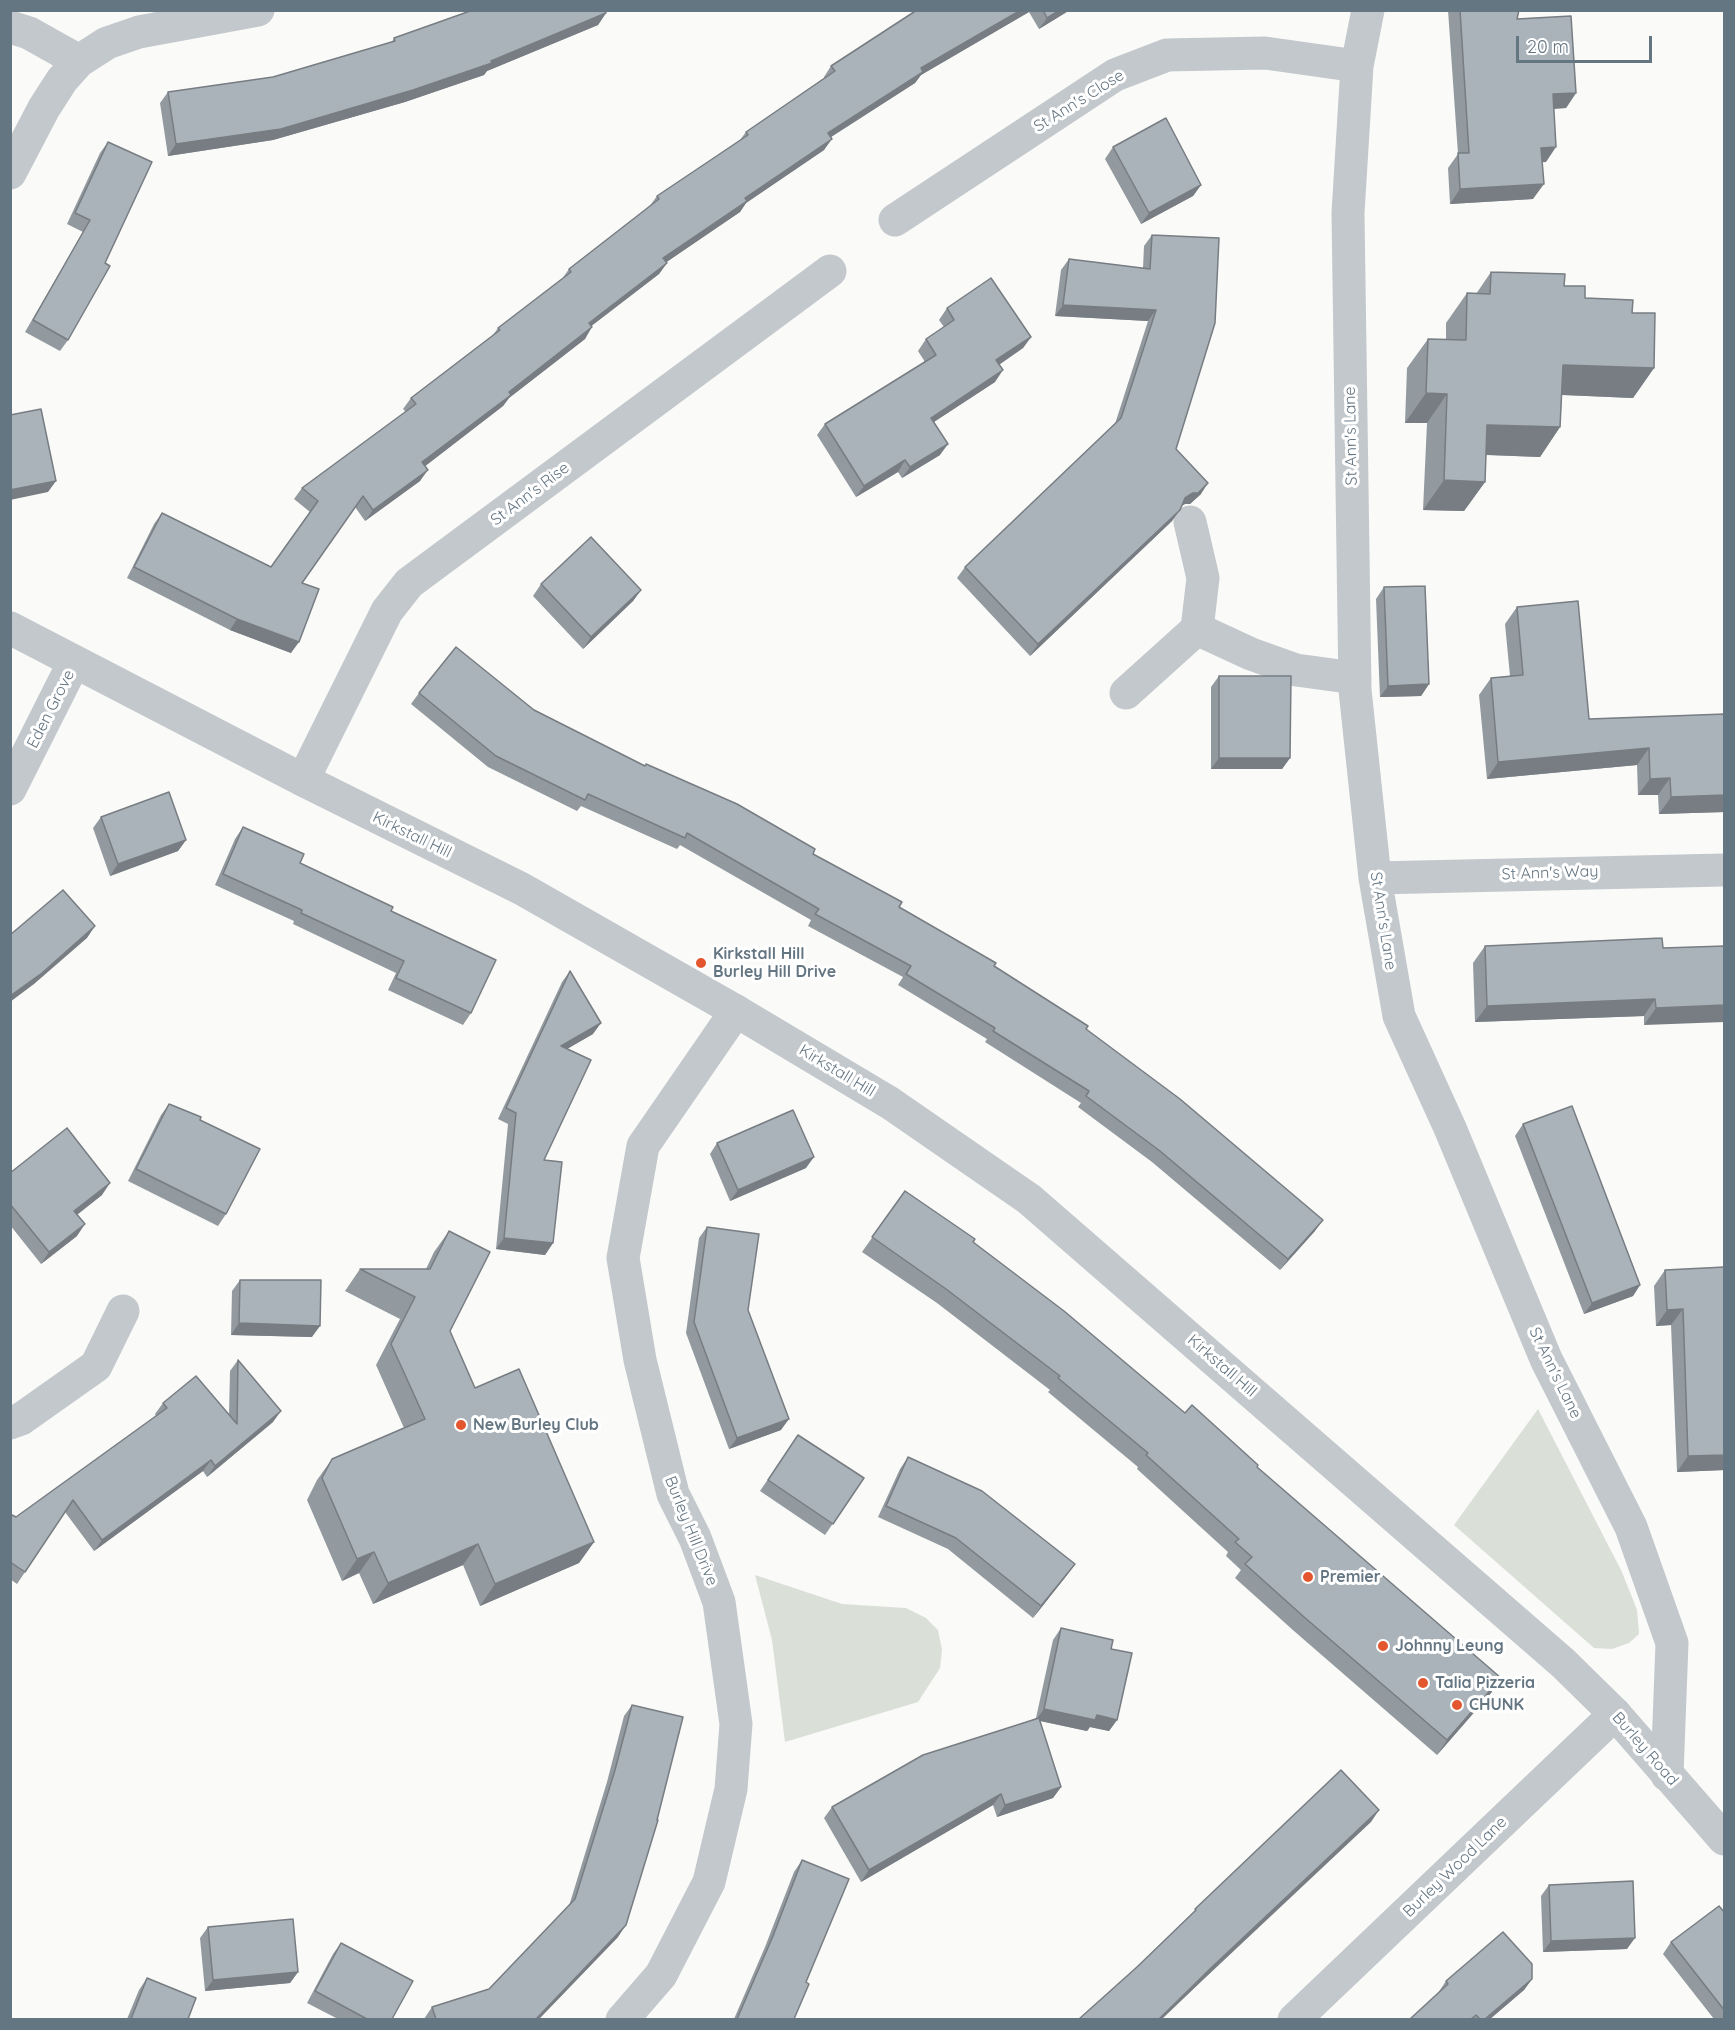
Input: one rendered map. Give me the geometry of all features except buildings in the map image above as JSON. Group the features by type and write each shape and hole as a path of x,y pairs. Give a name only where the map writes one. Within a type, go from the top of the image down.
{"street":[{"path":"10,173 44,108 62,80 79,61 106,43 139,32 258,10"},
{"name":"St Ann's Lane","path":"1368,10 1357,66 1348,213 1355,678 1375,878 1399,1016 1450,1128 1546,1359 1631,1527 1672,1643 1667,1775"},
{"path":"10,27 29,33 79,61"},
{"name":"St Ann's Close","path":"895,220 1115,75 1167,55 1265,53 1357,66"},
{"name":"St Ann's Rise","path":"303,780 387,611 409,583 830,271"},
{"path":"1126,693 1197,629 1203,578 1190,522"},
{"name":"Kirkstall Hill","path":"10,628 303,780 522,889 890,1102 1029,1199 1563,1663"},
{"path":"1197,629 1251,654 1296,670 1355,678"},
{"name":"Eden Grove","path":"10,789 74,662"},
{"name":"St Ann's Way","path":"1375,878 1725,870"},
{"name":"Burley Hill Drive","path":"622,2019 661,1975 709,1882 731,1789 736,1724 719,1602 695,1538 673,1494 640,1360 623,1258 643,1146 736,1011"},
{"path":"10,1423 21,1419 96,1366 123,1311"},
{"name":"Burley Road","path":"1563,1663 1615,1714 1725,1839"},
{"name":"Burley Wood Lane","path":"1294,2019 1615,1714"}],"shaded area":[{"path":"1538,1409 1622,1572 1637,1610 1639,1634 1629,1643 1612,1649 1594,1648 1454,1525"},
{"path":"755,1575 842,1604 906,1608 926,1618 938,1630 942,1650 940,1668 918,1702 785,1742 772,1640"}],"place":[{"name":"Kirkstall Hill Burley Hill Drive","path":"701,963"},
{"name":"New Burley Club","path":"461,1425"},
{"name":"Premier","path":"1308,1577"},
{"name":"Johnny Leung","path":"1383,1646"},
{"name":"Talia Pizzeria","path":"1423,1683"},
{"name":"CHUNK","path":"1457,1705"}]}
